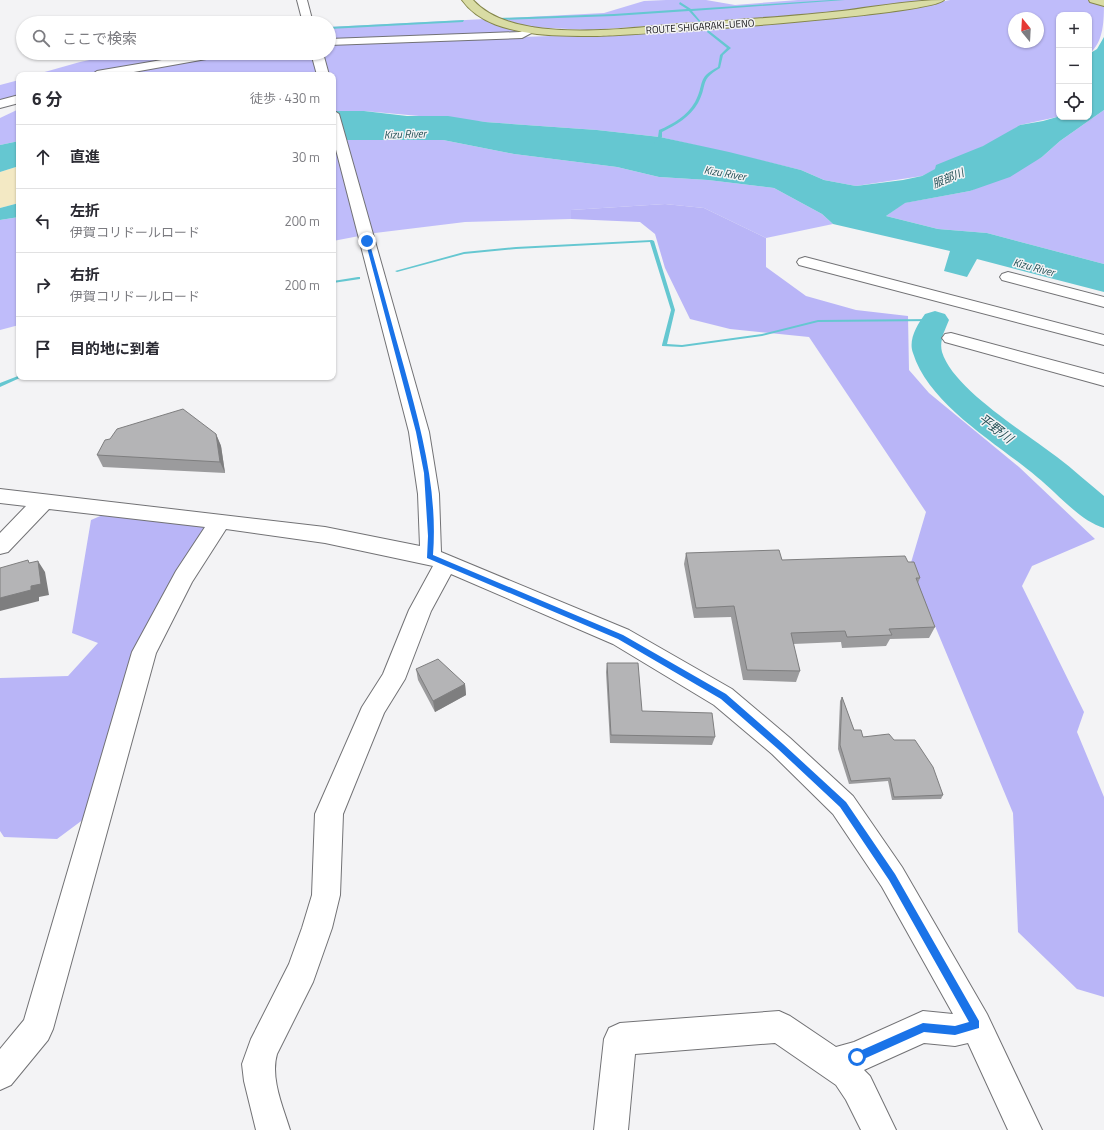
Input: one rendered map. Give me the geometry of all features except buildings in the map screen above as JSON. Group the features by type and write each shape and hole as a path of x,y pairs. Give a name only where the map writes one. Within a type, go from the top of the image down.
{"main road":[{"name":"ROUTE SHIGARAKI-UENO","path":"467,0 478,12 498,22 532,30 589,32 720,25 843,14 939,0"},
{"path":"1094,0 1104,3"}],"street":[{"path":"302,0 306,16"},
{"path":"336,42 522,35 532,30"},
{"path":"114,72 183,60"},
{"path":"319,60 322,72"},
{"path":"0,104 16,99"},
{"path":"273,1130 260,1081 258,1064 262,1050 302,971 317,928 326,895 329,814 374,707 393,679 420,610 437,560 431,536 427,473 419,432 336,125"},
{"path":"805,262 1052,325 1104,340"},
{"path":"1008,277 1104,302"},
{"path":"951,338 1029,358 1104,380"},
{"path":"0,496 325,534 437,560 621,637 724,696 781,746 843,805 892,877 976,1024 1025,1130"},
{"path":"0,546 44,501"},
{"path":"0,1074 37,1029 144,652 184,577 220,521"},
{"path":"833,1064 857,1057 923,1027 955,1030 976,1024"},
{"path":"611,1130 620,1039 779,1027 847,1074 858,1088 879,1130"}],"shaded area":[{"path":"706,0 735,5 798,0 929,0 818,15 589,30 529,27 516,32 336,40 336,27 604,13 644,1"},
{"path":"950,0 1104,0 1102,30 1098,43 1092,51 1092,12 1056,12 1056,117 1020,125 1002,137 922,176 856,186 824,180 801,170 660,137 597,130 364,111 336,111 336,72 127,72 198,60 336,60 336,44 579,35 903,9"},
{"path":"90,60 168,60 100,72 45,72"},
{"path":"16,81 16,96 0,101 0,85"},
{"path":"16,110 16,142 0,145 0,118"},
{"path":"1104,110 1104,264 987,233 938,229 886,216 904,203 970,191 1042,157 1060,141 1090,120 1092,120"},
{"path":"336,140 443,140 514,154 617,167 659,177 708,180 774,188 822,214 833,224 766,238 704,208 665,204 571,210 571,219 465,222 375,233 336,240"},
{"path":"665,204 704,208 766,238 766,267 806,296 856,310 908,316 909,370 929,393 1019,467 1095,539 1032,566 1022,586 1084,712 1077,732 1104,797 1104,997 1077,989 1018,932 1013,813 910,566 926,512 809,337 730,329 690,319 665,268 655,234 640,222 571,219 571,210"},
{"path":"16,217 16,326 0,330 0,220"},
{"path":"105,514 204,524 207,533 179,576 92,813 57,839 4,837 0,831 0,678 68,676 98,643 72,633 91,520"}],"sand":[{"path":"16,167 16,204 0,208 0,172"}],"water":[{"path":"1104,37 1104,110 1092,118 1092,84 1092,52 1097,49"},
{"path":"336,111 364,111 407,116 448,116 485,122 597,130 660,137 801,170 824,180 856,186 922,176 935,169 936,165 983,146 1020,125 1056,117 1056,120 1090,120 1060,141 1042,157 1010,177 970,191 905,203 886,216 938,229 987,233 1104,264 1104,292 977,259 967,277 944,271 950,251 833,224 822,214 774,188 708,180 659,177 617,167 514,154 443,140 336,140"},
{"path":"16,142 16,167 0,172 0,145"},
{"path":"16,204 16,217 0,220 0,208"}],"waterway":[{"path":"690,10 844,0"},
{"path":"680,3 690,10"},
{"path":"499,19 614,15 690,10"},
{"path":"690,10 701,23"},
{"path":"336,28 463,21"},
{"path":"656,143 660,137 660,131 681,120 694,107 700,96 705,78 719,67 722,55 729,48 708,31"},
{"path":"397,271 464,253 516,248 652,241 673,310 664,345 682,346 762,335 818,321 935,320"},
{"path":"336,282 358,278"},
{"name":"平野川","path":"935,320 928,336 926,348 933,366 944,382 978,414 1046,466 1104,515"},
{"path":"0,385 16,379"}],"route":[{"path":"367,241 419,432 427,473 431,536 430,556 445,564 621,637 724,696 781,746 843,805 892,877 976,1024 955,1030 923,1027 857,1057"}],"water label":[{"name":"Kizu River","path":"405,134"},
{"name":"Kizu River","path":"725,173"},
{"name":"服部川","path":"948,178"},
{"name":"Kizu River","path":"1034,267"}]}
